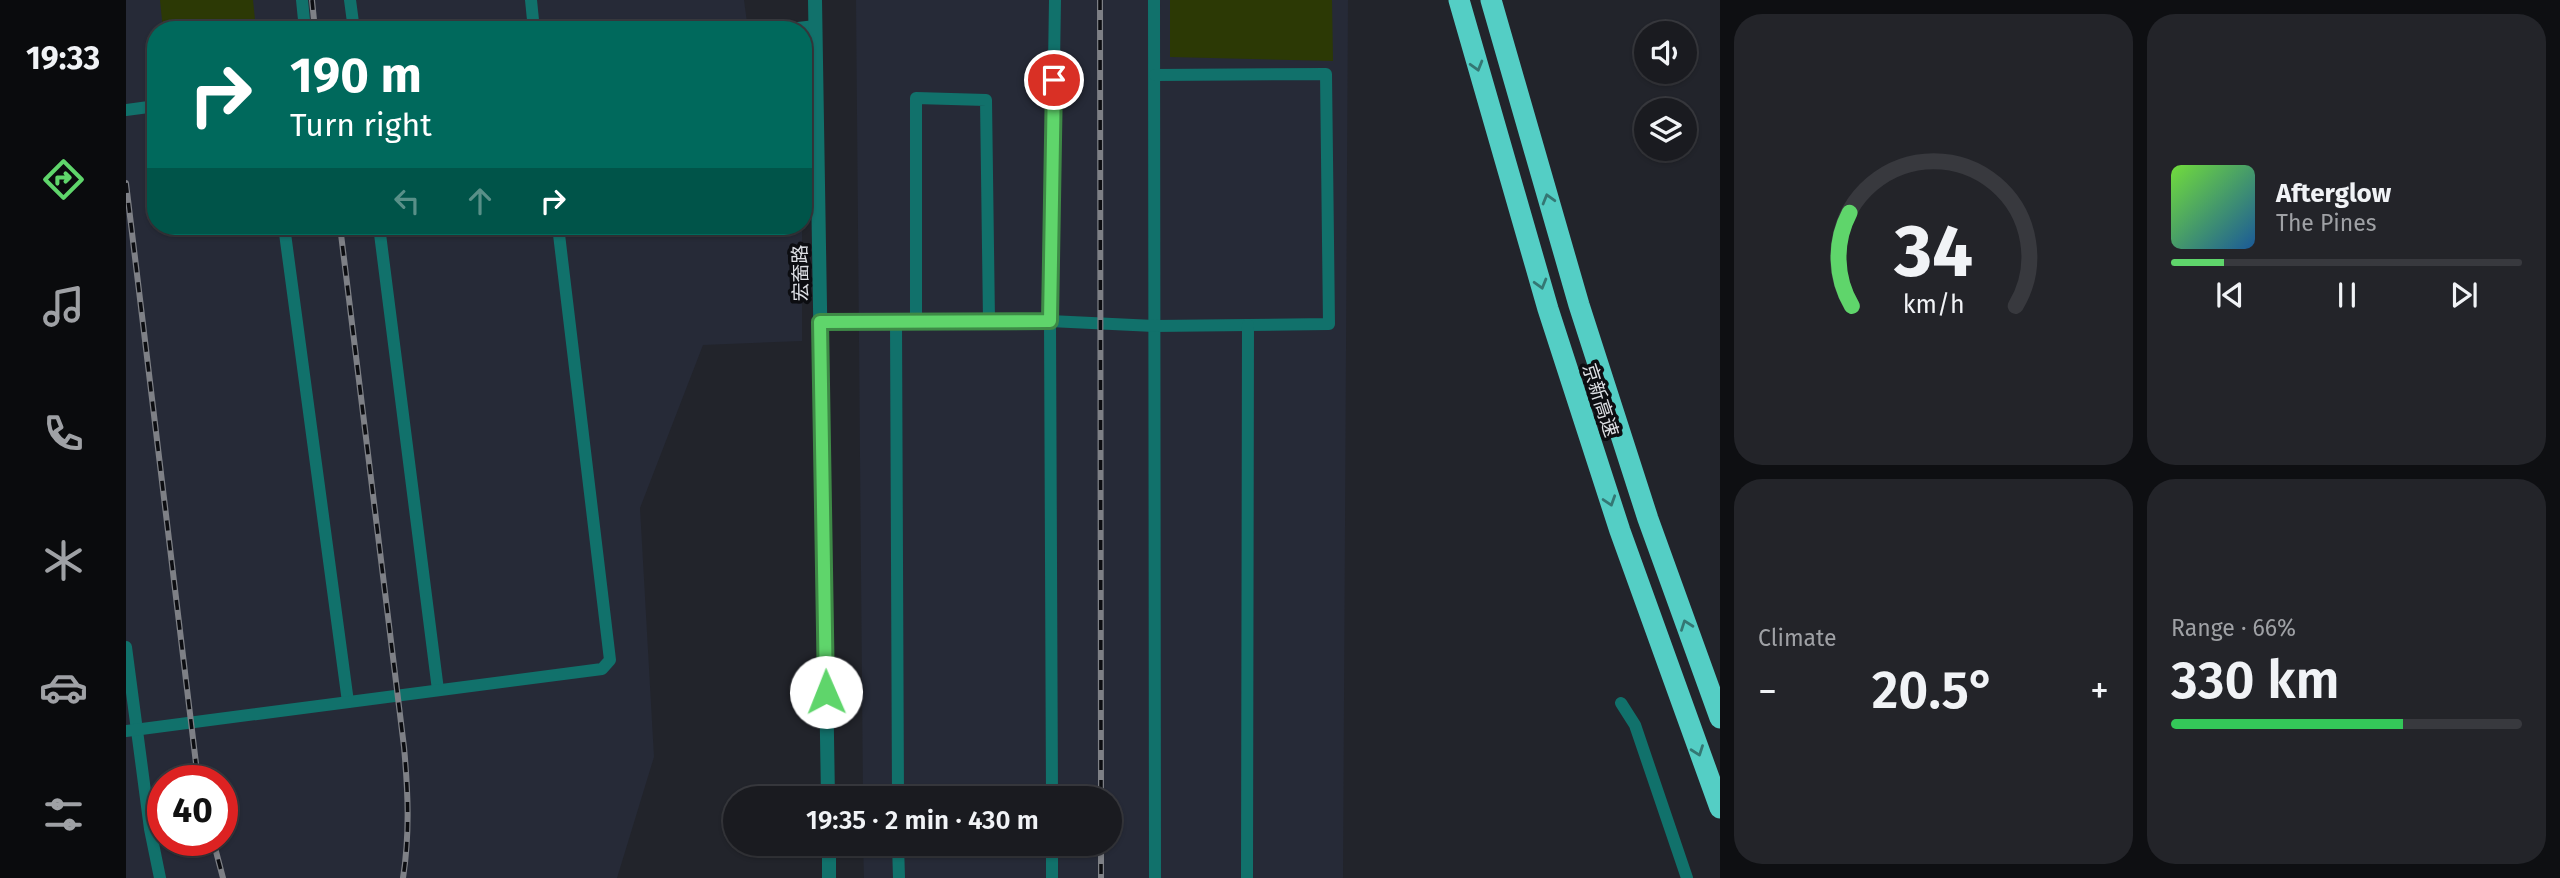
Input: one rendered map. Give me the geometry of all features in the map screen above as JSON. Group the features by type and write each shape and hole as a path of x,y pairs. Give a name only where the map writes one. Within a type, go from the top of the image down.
{"highway":[{"name":"京新高速","path":"1459,0 1556,335 1620,531 1720,808"},
{"name":"京新高速","path":"1491,0 1579,305 1648,519 1720,718"}],"street":[{"path":"302,0 304,21"},
{"path":"350,0 353,21"},
{"path":"531,0 533,21"},
{"name":"宏奤路","path":"815,0 828,786"},
{"path":"1052,786 1050,321 1055,0"},
{"path":"1154,0 1155,878"},
{"path":"820,322 1050,321 1154,326 1329,324 1326,74 1155,75"},
{"path":"916,322 916,98 986,100 989,321"},
{"path":"126,110 147,107"},
{"path":"285,235 348,702"},
{"path":"380,235 438,690"},
{"path":"131,730 602,669 610,660 559,235"},
{"path":"896,322 898,786"},
{"path":"1247,878 1248,325"},
{"path":"126,647 131,730 160,878"},
{"path":"1621,703 1635,724 1687,878"},
{"path":"829,856 829,878"},
{"path":"898,856 899,878"},
{"path":"1052,856 1052,878"}],"shaded area":[{"path":"126,0 744,0 747,21 147,21 147,235 802,235 802,341 703,345 640,508 654,757 617,878 126,878"},
{"path":"856,0 1348,0 1343,878 864,878 863,856 1122,856 1122,786 863,786"}],"green space":[{"path":"160,0 253,0 255,21 162,21"},
{"path":"1170,0 1332,0 1333,61 1170,57"}],"railway":[{"path":"312,0 314,21"},
{"path":"1100,0 1101,786"},
{"path":"126,183 196,765"},
{"path":"341,235 404,747 408,812 403,878"},
{"path":"217,856 223,878"},
{"path":"1101,856 1101,878"}],"route":[{"path":"826,692 820,322 1050,321 1054,80"}]}
